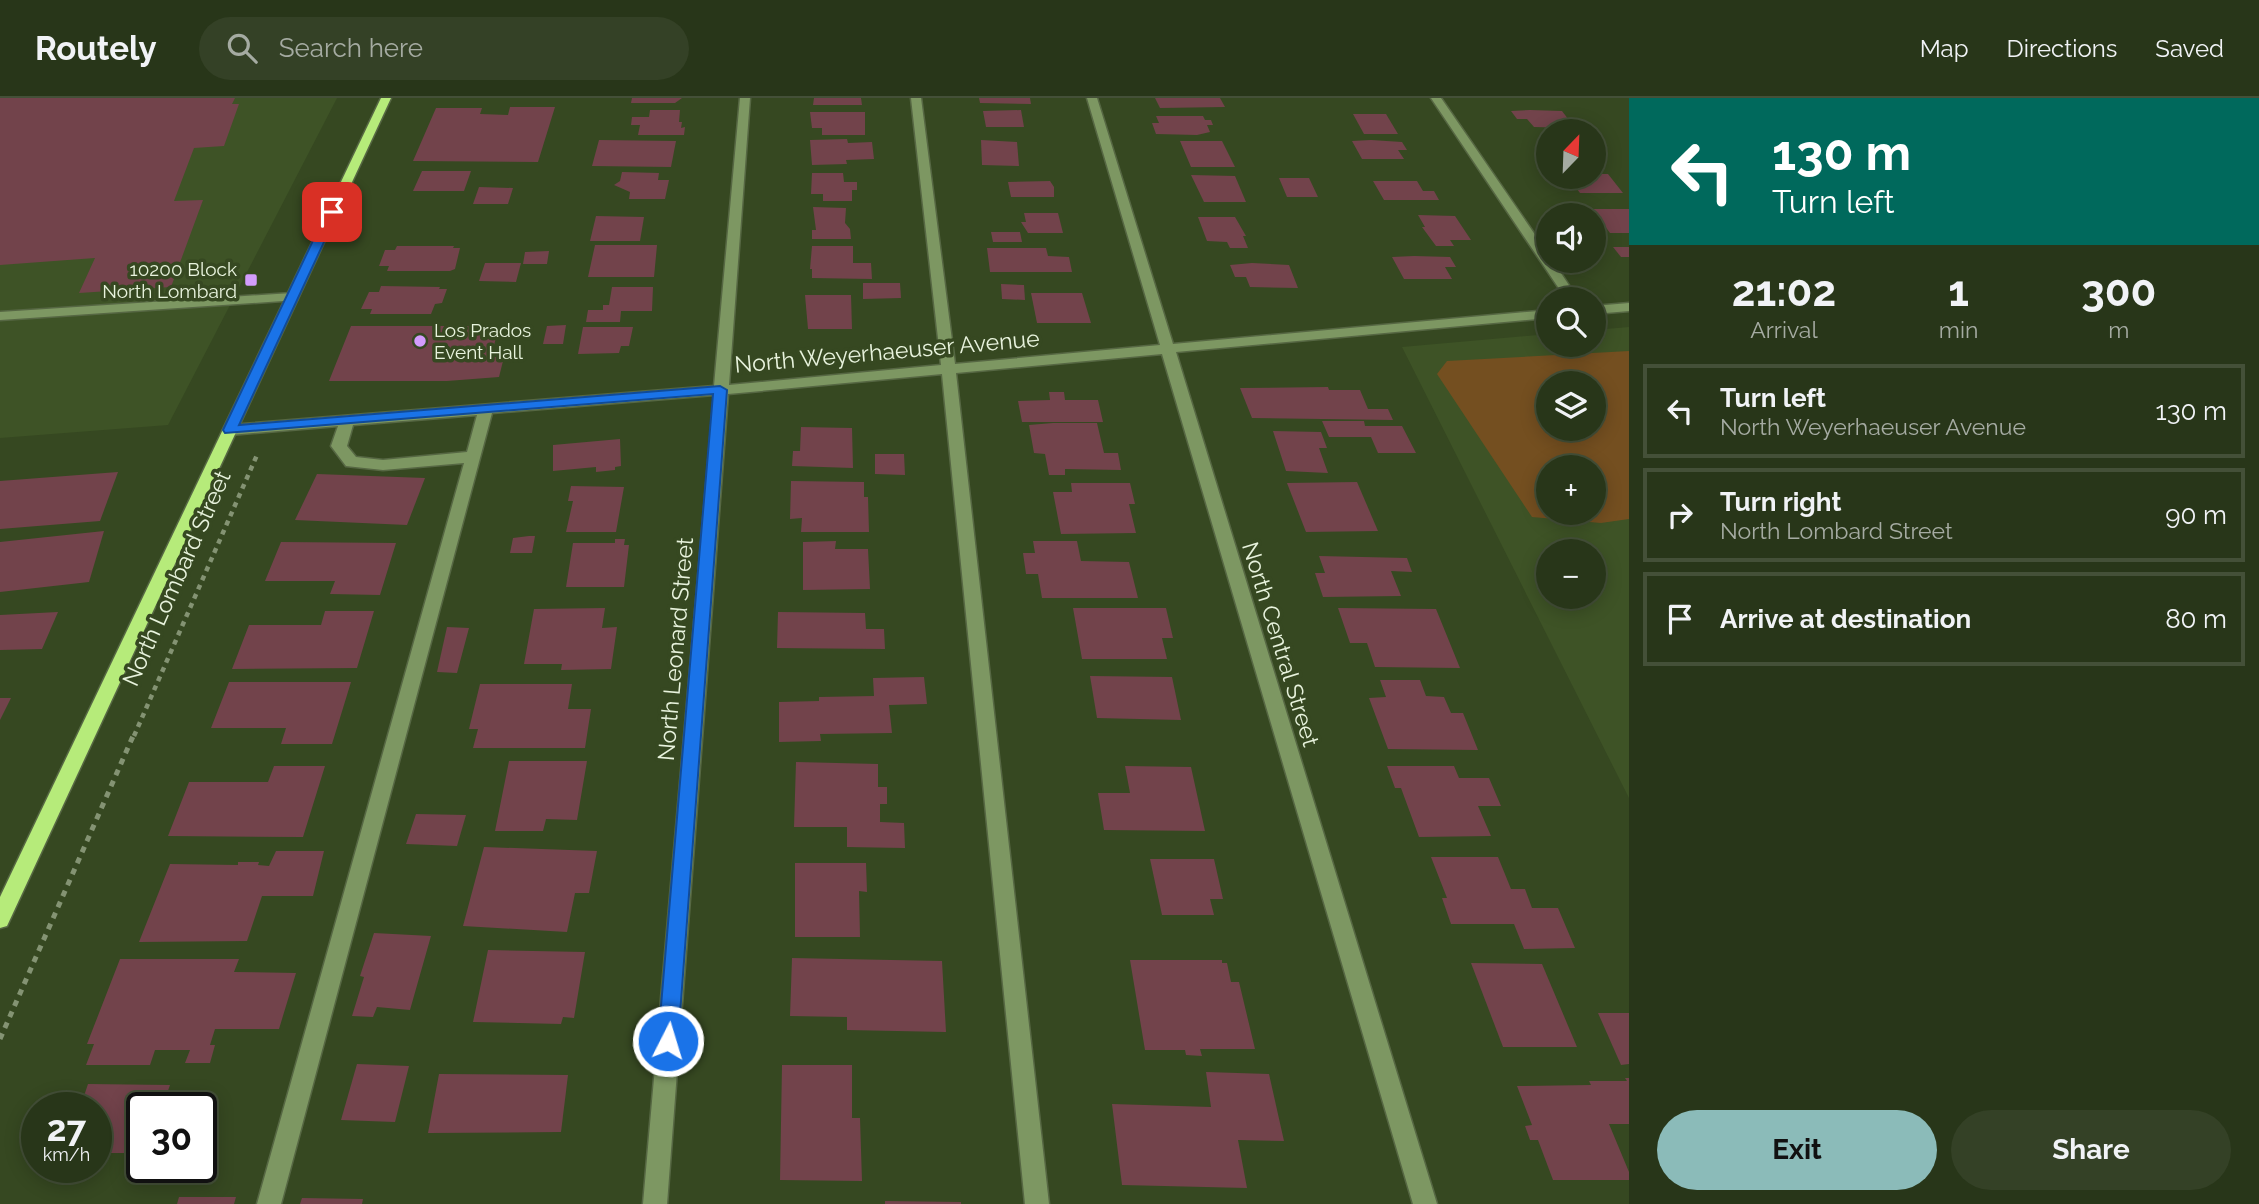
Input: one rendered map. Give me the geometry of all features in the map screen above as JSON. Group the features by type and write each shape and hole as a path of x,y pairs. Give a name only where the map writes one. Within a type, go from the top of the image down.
{"main road":[{"name":"North Lombard Street","path":"0,919 386,98"}],"street":[{"name":"North Leonard Street","path":"655,1204 745,98"},
{"path":"916,98 948,368 1037,1204"},
{"name":"North Central Street","path":"1092,98 1425,1204"},
{"path":"1436,98 1564,287"},
{"path":"0,316 292,297"},
{"path":"1606,309 1629,307"},
{"name":"North Weyerhaeuser Avenue","path":"230,430 720,390 1536,315"},
{"path":"269,1204 485,409"},
{"path":"347,421 339,446 351,462 383,465 472,457"}],"path":[{"name":"North Lombard Street","path":"0,1039 268,427"}],"shaded area":[{"path":"0,98 337,98 168,425 0,438"},
{"path":"1629,327 1629,798 1402,347 1536,335 1536,357 1606,357 1606,329"},
{"path":"1629,351 1629,519 1606,522 1606,455 1536,455 1536,517 1532,517 1437,374 1447,361 1536,356 1606,357 1606,352"}],"building":[{"path":"0,98 235,98 232,104 239,104 224,146 194,148 174,201 203,200 171,287 79,293 95,258 0,265"},
{"path":"632,98 682,98 675,103 631,103"},
{"path":"814,98 861,98 862,105 813,105"},
{"path":"979,98 1030,98 1031,104 980,103"},
{"path":"1155,98 1220,98 1225,107 1160,108"},
{"path":"510,107 555,107 538,162 413,161 436,108 482,108 480,114 508,115"},
{"path":"650,110 680,110 679,122 682,122 681,128 685,127 684,135 638,135 640,125 631,125 632,117 649,117"},
{"path":"1021,110 1024,127 986,127 983,111"},
{"path":"1511,111 1562,111 1568,119 1536,119 1534,127 1527,119 1517,119"},
{"path":"810,112 865,112 865,135 822,135 822,128 812,128"},
{"path":"1353,114 1386,114 1398,134 1364,134"},
{"path":"1156,116 1203,116 1205,120 1211,120 1213,125 1207,125 1210,132 1197,135 1156,134 1152,123 1159,123"},
{"path":"847,139 848,143 872,142 874,159 846,160 847,164 812,165 810,140"},
{"path":"599,140 676,141 671,167 592,166"},
{"path":"981,140 1017,142 1019,166 982,165"},
{"path":"1180,141 1222,141 1235,167 1191,167"},
{"path":"1352,141 1402,142 1407,150 1398,150 1404,159 1362,159"},
{"path":"422,171 471,171 464,191 413,191"},
{"path":"622,172 659,173 658,180 669,180 665,199 629,199 630,192 614,185 620,181"},
{"path":"812,173 843,173 844,182 857,182 857,190 852,190 852,201 823,201 823,194 811,194"},
{"path":"1608,174 1623,193 1580,193 1577,189 1606,189"},
{"path":"1191,175 1235,176 1246,202 1204,202"},
{"path":"1279,178 1309,178 1318,197 1287,197"},
{"path":"1050,181 1054,187 1054,197 1011,197 1008,182"},
{"path":"1373,181 1417,181 1423,191 1434,191 1439,200 1384,200"},
{"path":"479,187 513,188 508,204 473,204"},
{"path":"813,207 846,208 845,223 850,229 851,239 812,239 812,230 816,230"},
{"path":"1606,209 1629,209 1629,233 1610,233 1606,228"},
{"path":"1024,213 1058,213 1063,233 1028,233 1021,222 1026,222"},
{"path":"1418,215 1455,216 1471,240 1450,240 1454,246 1436,246 1422,227 1425,227"},
{"path":"596,216 644,217 640,241 590,241"},
{"path":"1198,217 1235,217 1246,236 1243,236 1248,248 1230,248 1227,242 1207,241"},
{"path":"991,232 1020,232 1022,242 993,242"},
{"path":"595,245 657,245 654,277 588,277"},
{"path":"397,246 460,248 455,269 450,271 387,271 389,266 379,266 385,250 395,250"},
{"path":"812,246 853,246 853,263 871,263 872,279 812,278"},
{"path":"1613,247 1629,247 1629,257 1621,257"},
{"path":"987,248 1046,248 1048,256 1069,257 1072,272 990,272"},
{"path":"549,251 547,264 523,264 525,252"},
{"path":"1392,257 1450,257 1456,267 1445,267 1452,279 1404,279"},
{"path":"485,263 521,263 516,282 479,281"},
{"path":"1230,265 1289,265 1298,288 1250,287 1246,277 1235,277"},
{"path":"863,283 900,283 901,298 863,299"},
{"path":"1001,284 1024,285 1025,300 1002,299"},
{"path":"381,286 447,289 442,303 435,304 431,314 370,314 372,309 361,309 369,292 379,292"},
{"path":"612,287 653,287 652,311 621,311 620,322 586,322 588,310 603,310 603,305 609,305"},
{"path":"1031,293 1082,293 1091,323 1037,323"},
{"path":"805,295 851,295 852,329 808,329"},
{"path":"566,325 563,344 543,344 547,326"},
{"name":"Los Prados Event Hall","path":"351,326 499,326 491,357 504,357 499,377 447,381 329,381"},
{"path":"583,327 633,327 629,346 621,346 619,353 578,354"},
{"path":"1328,387 1329,390 1360,390 1368,409 1388,409 1393,420 1252,418 1240,388"},
{"path":"1049,392 1064,392 1065,400 1098,400 1103,422 1022,422 1018,401 1050,400"},
{"path":"1322,421 1364,421 1365,426 1402,426 1416,453 1378,453 1371,437 1329,437"},
{"path":"1097,423 1104,453 1118,453 1121,470 1065,469 1065,475 1049,475 1045,454 1034,453 1029,425"},
{"path":"801,427 852,428 853,468 792,466 793,451 800,451"},
{"path":"1273,431 1321,432 1327,448 1319,448 1328,473 1286,471"},
{"path":"620,439 621,466 615,467 615,470 596,472 596,467 553,471 553,445"},
{"path":"875,454 904,454 905,475 875,474"},
{"path":"118,472 100,521 0,529 0,481"},
{"path":"317,474 425,478 407,525 295,520"},
{"path":"791,481 864,482 864,497 868,497 869,532 801,532 802,518 790,519"},
{"path":"1357,482 1378,531 1306,532 1287,483"},
{"path":"1071,483 1130,483 1135,504 1129,504 1136,533 1061,534 1053,492 1072,492"},
{"path":"571,486 624,487 616,532 566,532 573,501 568,501"},
{"path":"104,531 89,582 0,592 0,542"},
{"path":"535,536 532,553 510,553 513,538"},
{"path":"615,539 625,539 624,545 629,545 624,587 566,587 573,543 615,543"},
{"path":"836,541 835,549 868,549 870,589 803,590 803,542"},
{"path":"1033,541 1077,541 1081,561 1129,562 1138,598 1042,598 1038,574 1026,574 1023,553 1035,553"},
{"path":"281,542 396,543 380,595 330,594 335,581 265,581"},
{"path":"1319,556 1407,558 1412,572 1391,571 1401,596 1323,597 1315,573 1325,573"},
{"path":"605,608 602,628 617,627 611,669 561,670 562,664 524,664 534,609"},
{"path":"1073,608 1166,608 1173,638 1162,638 1167,659 1082,659"},
{"path":"1338,608 1436,609 1460,668 1375,667 1367,643 1350,643"},
{"path":"325,611 374,611 357,668 232,669 249,625 321,625"},
{"path":"58,612 42,649 0,650 0,615"},
{"path":"778,612 865,613 866,629 884,629 885,649 777,648"},
{"path":"447,627 469,628 457,673 437,672"},
{"path":"1090,676 1172,677 1181,720 1097,718"},
{"path":"924,677 927,704 889,705 892,733 820,734 821,741 779,742 779,702 819,701 819,697 874,696 873,678"},
{"path":"1380,680 1420,680 1426,696 1444,697 1451,713 1463,713 1478,750 1388,749 1369,698 1386,697"},
{"path":"229,682 351,682 332,744 281,744 286,728 211,728"},
{"path":"480,684 572,684 568,709 591,709 585,748 473,748 478,729 469,729"},
{"path":"0,698 11,698 0,720"},
{"path":"509,761 587,761 577,820 546,819 543,831 495,831"},
{"path":"796,762 878,764 878,787 887,787 887,804 880,804 880,822 904,823 905,848 847,847 847,827 794,827"},
{"path":"274,766 325,766 303,837 168,836 189,782 268,782"},
{"path":"1125,766 1191,767 1205,831 1104,830 1098,793 1130,793"},
{"path":"1387,766 1454,766 1459,778 1489,778 1501,806 1478,806 1491,836 1419,837 1401,788 1395,788"},
{"path":"416,814 466,815 457,846 406,844"},
{"path":"484,847 597,851 589,893 575,893 567,932 463,926"},
{"path":"276,851 324,851 313,896 262,896 247,941 139,942 170,864 238,865 238,862 259,862 258,865 269,866"},
{"path":"1431,857 1498,857 1511,889 1525,889 1532,908 1558,908 1575,948 1524,949 1514,924 1451,924 1442,898 1447,898"},
{"path":"1150,859 1214,859 1223,899 1210,899 1214,915 1162,915"},
{"path":"795,863 866,863 867,892 859,891 860,937 795,937"},
{"path":"374,933 431,936 410,1010 377,1007 373,1017 352,1016 364,977 360,976"},
{"path":"488,950 585,952 574,1018 563,1017 561,1024 473,1022"},
{"path":"792,958 942,961 946,1032 847,1030 847,1017 790,1016"},
{"path":"120,959 239,959 234,972 296,973 279,1029 215,1029 210,1045 215,1045 210,1063 185,1063 190,1050 155,1050 150,1065 86,1065 94,1044 87,1044"},
{"path":"1130,960 1222,960 1222,963 1227,963 1231,982 1239,982 1255,1049 1200,1049 1202,1056 1186,1055 1185,1050 1145,1050"},
{"path":"1471,963 1542,964 1577,1047 1503,1047"},
{"path":"1598,1013 1629,1013 1629,1064 1621,1065"},
{"path":"357,1064 409,1066 395,1122 341,1120"},
{"path":"782,1065 852,1065 852,1118 860,1118 862,1181 780,1180"},
{"path":"1206,1072 1269,1074 1284,1141 1238,1140 1247,1188 1122,1185 1112,1104 1211,1107"},
{"path":"439,1074 568,1075 561,1132 428,1133"},
{"path":"1625,1078 1629,1078 1629,1124 1609,1124 1629,1172 1629,1180 1553,1180 1538,1140 1530,1140 1525,1126 1532,1125 1517,1086 1591,1085 1589,1081 1627,1081"},
{"path":"88,1084 170,1085 168,1092 126,1092 126,1153 112,1153 112,1092 85,1092"},
{"path":"179,1197 236,1197 234,1204 177,1204"},
{"path":"302,1198 363,1199 362,1204 300,1204"},
{"path":"885,1201 961,1202 961,1204 885,1204"}],"place":[{"name":"10200 Block North Lombard","path":"251,280"},
{"name":"Los Prados Event Hall","path":"420,341"}],"route":[{"path":"332,212 230,430 720,390 668,1041"}]}
